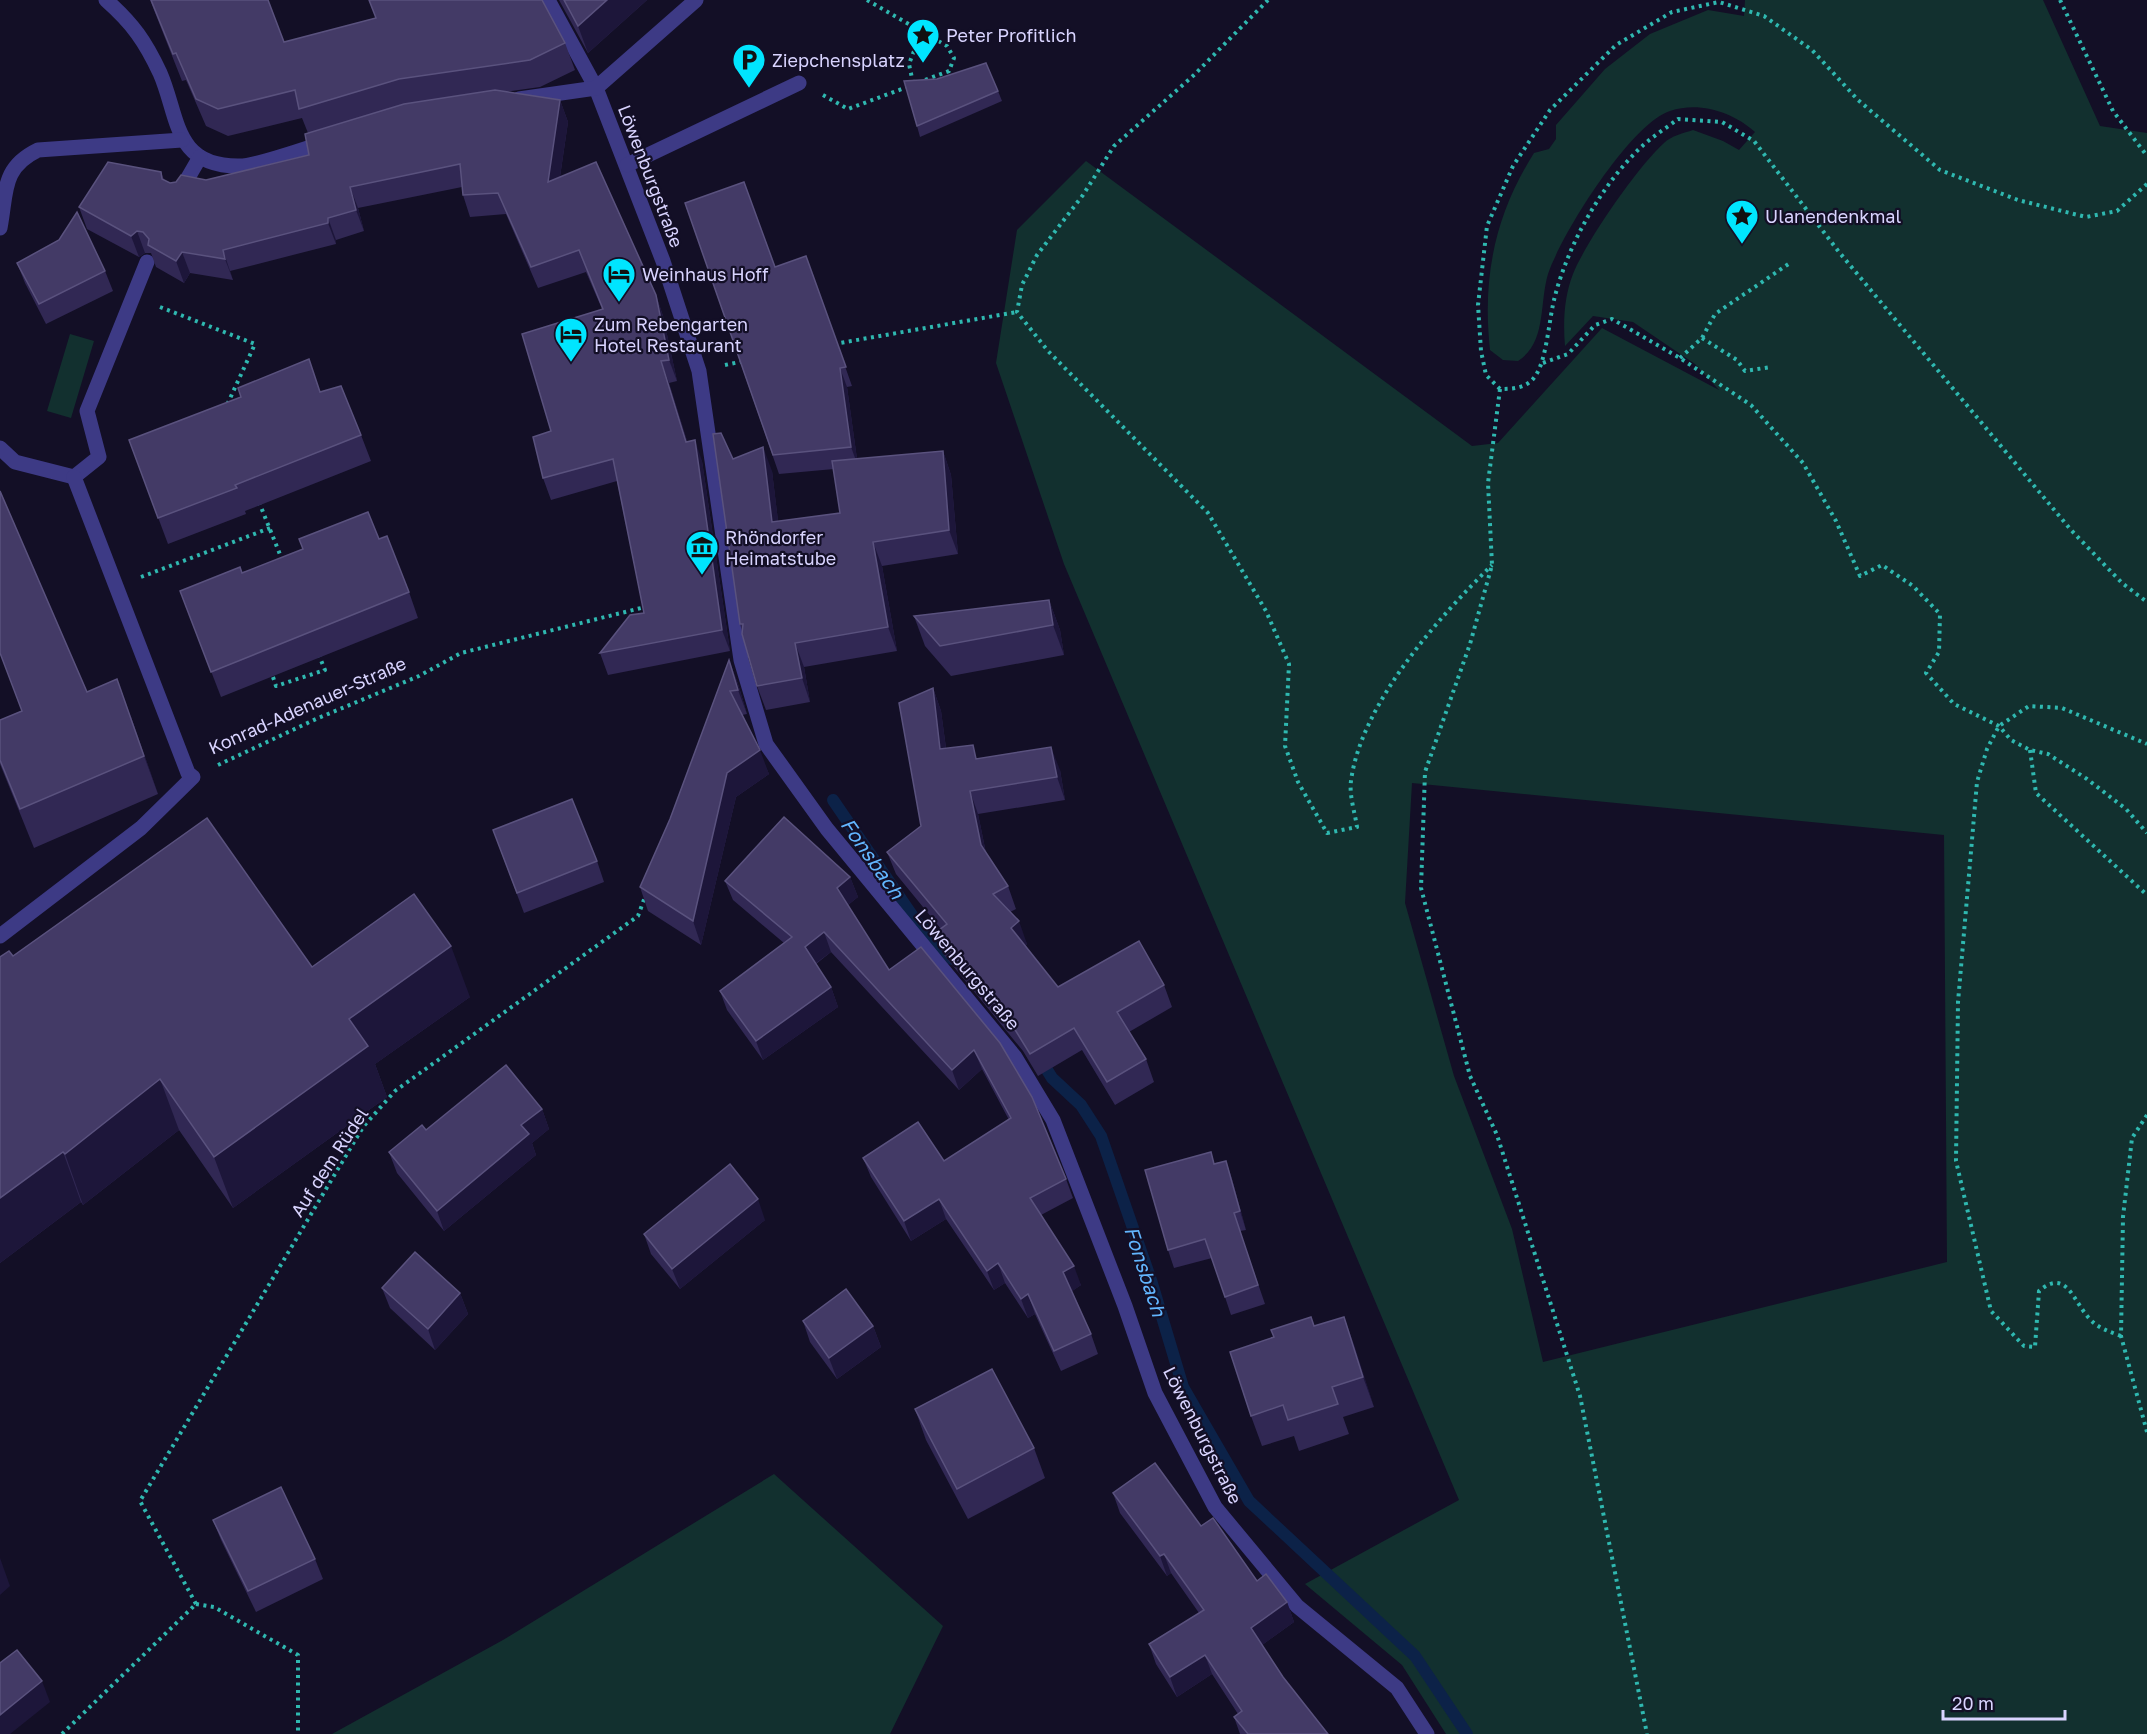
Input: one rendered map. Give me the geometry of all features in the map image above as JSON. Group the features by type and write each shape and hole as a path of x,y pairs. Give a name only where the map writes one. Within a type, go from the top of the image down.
{"street":[{"path":"106,0 132,23 160,75 182,140 200,157 238,167 343,137"},
{"name":"Löwenburgstraße","path":"548,0 596,88 663,261 699,371 741,660 766,744 827,829 1015,1057 1053,1120 1125,1306 1155,1393 1215,1507 1297,1606 1397,1688 1427,1734"},
{"path":"508,101 596,88 696,0"},
{"path":"627,165 799,82"},
{"path":"0,228 8,176 22,158 38,150 182,140"},
{"path":"178,195 200,157"},
{"path":"74,477 99,457 87,411 147,262"},
{"path":"0,448 15,462 74,477"},
{"path":"0,936 141,828 194,777 184,762 74,477"}],"path":[{"path":"799,82 848,109 949,71 954,58 947,46 867,0"},
{"path":"1268,0 1194,75 1114,146 1083,195 1036,255 1022,285 1017,312 1048,351 1208,513 1232,552 1266,610 1289,664 1284,746 1298,782 1327,833 1357,827 1351,782 1361,747 1380,700 1453,603 1492,565"},
{"path":"2060,0 2113,111 2147,156"},
{"path":"2147,184 2117,211 2086,218 2018,200 1940,170 1858,100 1812,50 1764,16 1719,2 1672,12 1616,45 1550,110 1513,166 1487,226 1478,305 1481,351 1486,375 1500,389 1518,389 1535,378 1543,363 1548,324 1560,279 1578,234 1607,189 1639,149 1678,119 1722,122 1754,141 1839,252 2071,530 2122,583 2147,602"},
{"path":"914,85 909,64 921,33"},
{"path":"1680,358 1702,338 1714,314 1790,263"},
{"path":"134,297 255,344 225,411"},
{"path":"831,345 1017,312"},
{"path":"1543,363 1568,354 1595,325 1612,319 1680,358 1751,405 1803,463 1836,520 1860,576 1882,565 1913,586 1940,614 1939,652 1926,673 1954,704 1999,726 2011,740 2030,750 2048,754 2087,779 2127,809 2147,832"},
{"path":"1702,338 1737,360 1745,371 1771,367"},
{"path":"699,371 750,360"},
{"path":"1500,389 1488,483 1492,565 1470,644 1425,772 1420,888 1470,1076 1497,1135 1580,1396 1647,1734"},
{"path":"257,496 285,567"},
{"path":"115,587 270,528"},
{"name":"Konrad-Adenauer-Straße","path":"194,777 316,719 419,676 461,653 654,604"},
{"path":"273,677 276,686 325,670 317,649"},
{"path":"2121,1336 2100,1328 2088,1317 2070,1289 2057,1283 2048,1283 2039,1291 2034,1347 2024,1346 1991,1311 1956,1161 1958,1002 1977,782 1987,749 1999,726 2029,706 2062,708 2147,744"},
{"path":"2030,750 2036,793 2147,895"},
{"name":"Auf dem Rüdel","path":"196,1604 140,1502 363,1127 395,1091 638,916 649,886"},
{"path":"2147,1115 2132,1138 2123,1217 2121,1336 2147,1432"},
{"path":"62,1734 196,1604 214,1607 298,1655 298,1734"}],"green space":[{"path":"1745,0 2043,0 2100,126 2147,133 2147,1734 1446,1734 1402,1665 1305,1584 1459,1500 1064,564 996,363 1017,230 1086,161 1472,446 1498,443 1602,328 1719,390 1695,364 1633,322 1593,316 1565,346 1564,319 1570,283 1579,260 1627,186 1664,143 1693,130 1723,141 1739,150 1755,132 1726,114 1692,107 1670,111 1654,120 1617,158 1582,209 1555,256 1545,286 1538,333 1534,344 1518,361 1503,360 1490,350 1488,297 1494,247 1501,223 1521,176 1534,153 1549,149 1556,139 1556,125 1605,69 1650,34 1708,10 1744,16","holes":["1412,783 1944,835 1947,1262 1543,1362 1512,1229 1454,1076 1405,903"]},
{"path":"70,334 94,341 71,418 47,411"},
{"path":"774,1474 943,1626 890,1734 332,1734 503,1640"}],"building":[{"path":"151,0 268,0 284,42 376,18 369,0 542,0 565,43 530,60 399,79 299,109 295,90 218,109 196,99 176,53 173,54"},
{"path":"564,0 607,0 578,26"},
{"path":"986,63 998,91 917,126 904,81 937,79"},
{"path":"495,90 560,100 548,182 596,162 656,295 669,360 661,361 686,442 695,440 722,630 600,653 630,615 644,613 613,459 543,478 533,437 551,431 522,334 603,309 579,250 531,267 498,193 463,195 460,164 350,187 356,210 328,218 328,223 223,250 225,259 182,252 176,261 148,245 149,239 143,232 137,231 131,236 79,207 108,162 161,172 162,179 170,183 176,182 181,175 206,180 309,155 305,134 404,104"},
{"path":"744,182 775,267 806,256 846,367 840,368 851,447 773,455 685,203"},
{"path":"77,212 105,271 39,304 17,263 59,240"},
{"path":"309,359 320,392 341,386 361,435 235,485 237,488 158,518 129,440 241,397 238,388"},
{"path":"721,433 733,459 763,447 772,522 840,513 832,461 943,451 949,530 873,542 888,627 795,643 802,678 757,686 742,634 743,624 740,624 713,434"},
{"path":"0,491 87,692 117,679 144,756 20,809 0,760 0,720 22,711 0,653"},
{"path":"368,512 379,539 387,536 409,592 211,672 180,591 240,567 242,573 303,549 299,539"},
{"path":"1049,600 1053,625 940,646 914,616"},
{"path":"729,660 738,690 730,691 760,750 727,773 693,921 640,887 670,819"},
{"path":"933,688 940,749 973,745 976,759 1051,747 1057,777 970,791 981,845 1008,886 993,894 1019,921 1011,928 1058,987 1139,941 1164,985 1117,1012 1146,1059 1107,1082 1074,1028 1030,1054 1014,1028 935,933 947,924 887,852 921,826 899,703"},
{"path":"572,799 597,861 517,893 493,830"},
{"path":"784,817 850,877 837,888 889,970 921,947 1000,1043 1032,1097 1066,1179 1030,1198 1074,1266 1063,1272 1091,1334 1054,1351 1028,1294 1021,1299 998,1263 987,1271 939,1199 904,1221 863,1158 918,1122 944,1161 1011,1118 974,1050 952,1070 824,932 805,947 831,987 756,1041 720,991 792,937 725,881"},
{"path":"207,818 312,967 414,894 451,946 349,1019 368,1046 214,1157 160,1079 65,1154 63,1152 0,1198 0,957 9,951 13,956"},
{"path":"506,1065 542,1109 521,1125 529,1134 437,1211 389,1152 422,1125 426,1130"},
{"path":"1211,1152 1214,1164 1226,1161 1240,1211 1234,1213 1258,1285 1225,1297 1205,1239 1168,1250 1145,1170"},
{"path":"730,1164 758,1199 672,1269 644,1234"},
{"path":"415,1252 460,1293 428,1329 382,1288"},
{"path":"846,1289 873,1326 829,1358 803,1321"},
{"path":"1311,1317 1314,1326 1344,1317 1363,1377 1332,1387 1338,1404 1288,1420 1283,1405 1251,1416 1230,1352 1274,1337 1271,1330"},
{"path":"992,1369 1034,1448 957,1489 915,1409"},
{"path":"1155,1463 1201,1526 1213,1518 1257,1581 1266,1574 1287,1602 1251,1628 1283,1677 1328,1734 1248,1734 1234,1717 1242,1711 1205,1655 1170,1677 1149,1644 1204,1610 1164,1554 1160,1556 1113,1493"},
{"path":"281,1487 315,1559 248,1591 213,1520"},
{"path":"17,1650 42,1681 0,1715 0,1663"}],"waterway":[{"name":"Fonsbach","path":"833,800 916,921 952,959"},
{"name":"Fonsbach","path":"1039,1057 1052,1078 1081,1105 1101,1136 1151,1280 1183,1387 1249,1501 1415,1656 1467,1734"}],"place":[{"name":"Peter Profitlich","path":"923,64"},
{"name":"Ziepchensplatz","path":"749,89"},
{"name":"Ulanendenkmal","path":"1742,245"},
{"name":"Weinhaus Hoff","path":"619,303"},
{"name":"Zum Rebengarten Hotel Restaurant","path":"571,363"},
{"name":"Rhöndorfer Heimatstube","path":"702,576"}]}
